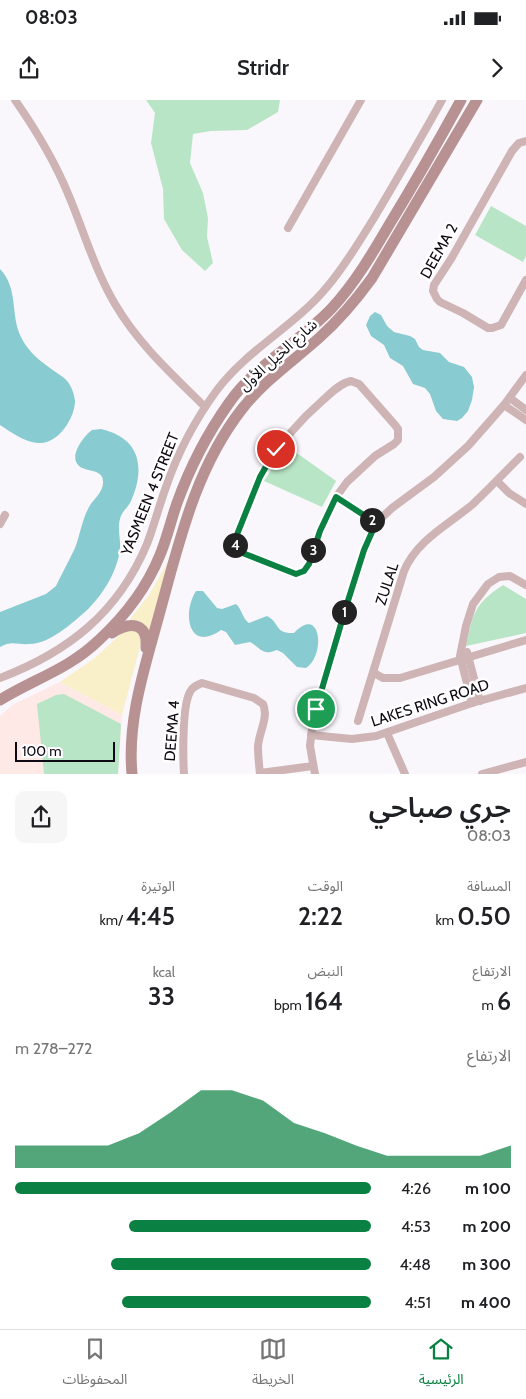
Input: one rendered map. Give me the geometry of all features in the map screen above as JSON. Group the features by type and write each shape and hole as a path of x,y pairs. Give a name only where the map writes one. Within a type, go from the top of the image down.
{"main road":[{"name":"شارع الخيل الأول","path":"0,700 16,690 60,670 98,641 128,609 161,554 178,502 192,467 209,433 230,401 255,373 311,328 331,309 348,288 403,203 462,100"},
{"name":"شارع الخيل الأول","path":"132,774 132,724 146,665 190,506 204,472 221,440 241,410 266,382 320,337 358,298 372,278 477,100"},
{"path":"98,641 129,624 140,628 146,637 146,665"}],"street":[{"path":"14,100 37,132 59,173 102,278 125,320 149,352 205,408"},
{"path":"288,228 361,100"},
{"name":"YASMEEN 4 STREET","path":"0,678 32,665 56,652 79,636 117,596 133,573 147,544 176,460 205,408 232,372 252,353 312,304 328,286 378,211 442,100"},
{"name":"DEEMA 2","path":"526,141 518,143 512,152 451,259 434,285 433,291 440,302 488,328 492,328 500,325 526,280"},
{"path":"314,770 311,735 313,721 364,550 376,523 388,511 454,460 482,432 526,375"},
{"path":"346,382 355,382 359,384 395,425 399,434 394,444 360,468 336,497 320,531 309,564 300,573 291,573 244,554 235,546 236,537 260,477 276,449 294,427 325,398 346,382"},
{"path":"510,398 526,410"},
{"path":"504,405 526,420"},
{"name":"ZULAL","path":"358,721 404,571 411,557 422,544 472,504 520,457"},
{"path":"496,481 509,493 526,504"},
{"path":"336,497 376,523"},
{"path":"0,524 5,515"},
{"path":"476,702 460,659 466,626 473,604 493,580 505,576 515,578 526,585"},
{"path":"374,673 383,678 394,679 526,640"},
{"path":"463,647 469,657 476,702"},
{"name":"DEEMA 4","path":"184,774 182,755 187,700 191,690 198,684 254,698 264,704 266,714 258,746 260,774 314,770"},
{"name":"LAKES RING ROAD","path":"311,735 352,739 387,733 476,702 526,688"},
{"path":"387,733 404,774"},
{"path":"482,774 526,762"}],"shaded area":[{"path":"60,682 122,715 118,774 0,774 0,716 14,704"}],"green space":[{"path":"146,100 280,100 278,112 247,130 211,131 193,134 190,163 203,193 208,218 207,237 213,263 205,271 182,250 164,219 163,189 151,143 155,113"},
{"path":"491,206 526,226 526,256 523,262 475,235"},
{"path":"287,446 336,481 322,507 264,481"},
{"path":"503,585 526,599 526,633 466,646 473,618 480,604"},
{"path":"64,694 121,724 118,774 44,774 37,704 56,695"}],"sand":[{"path":"169,560 149,632 141,623 130,619 149,595"},
{"path":"130,629 140,634 141,643 122,715 60,682 95,658 123,632"}],"water":[{"path":"0,269 10,285 18,329 23,341 28,349 49,368 67,380 74,394 74,409 68,423 58,436 45,443 28,441 0,425"},
{"path":"375,312 381,315 387,326 394,332 415,339 423,350 440,353 449,362 464,367 472,377 474,387 468,411 462,418 457,421 443,419 436,411 430,394 425,388 413,384 403,366 390,358 384,345 371,336 366,325 370,316"},
{"path":"101,429 114,433 132,447 138,467 135,490 130,503 120,519 120,549 116,567 108,584 91,606 52,637 37,643 11,643 0,647 0,612 46,594 56,586 75,548 87,512 103,485 100,474 79,466 76,462 76,452 81,441 92,430"},
{"path":"196,591 203,591 217,608 222,609 236,604 249,623 267,616 274,621 280,630 288,633 294,633 303,626 310,624 315,628 318,635 316,653 312,662 306,668 297,667 283,653 277,650 265,652 250,642 235,645 226,632 221,630 210,636 201,637 195,634 189,619 189,610"}],"route":[{"path":"276,449 260,477 236,537 235,546 237,550 296,574 307,568 320,531 336,497 376,523 364,550 316,709"}]}
